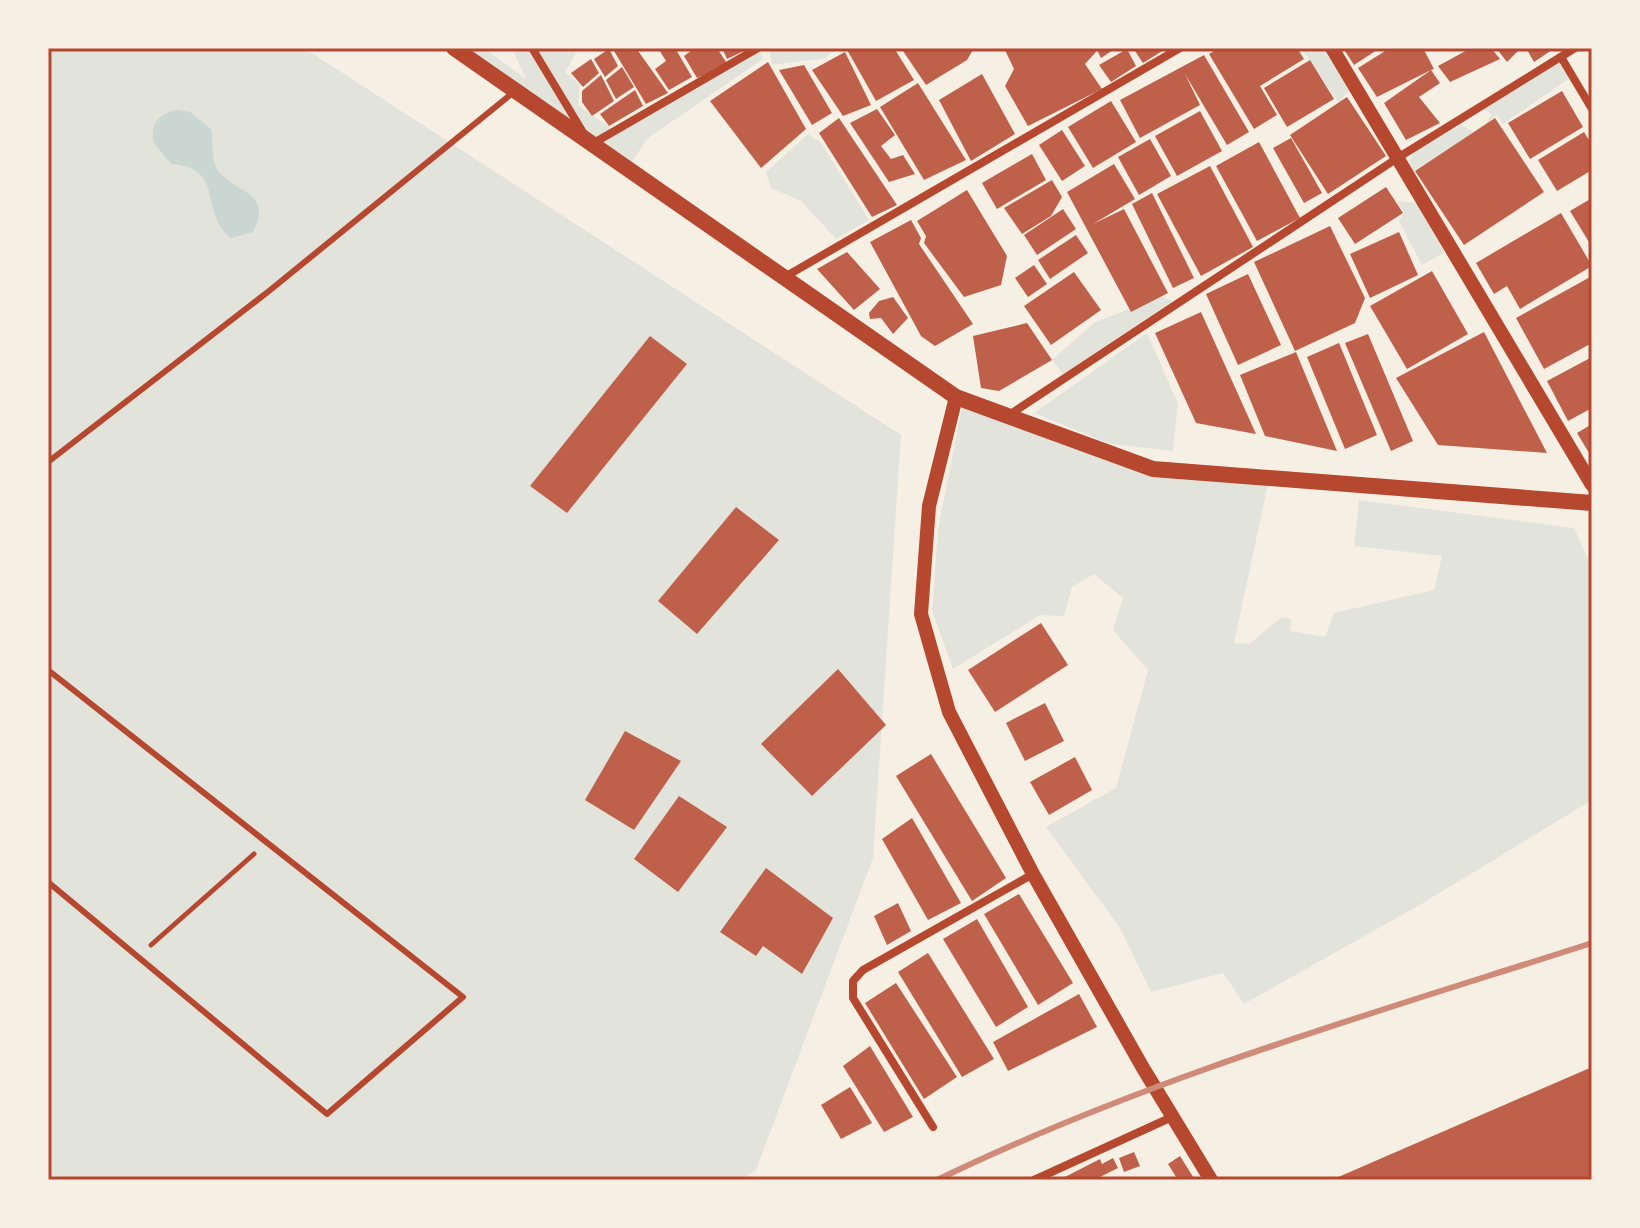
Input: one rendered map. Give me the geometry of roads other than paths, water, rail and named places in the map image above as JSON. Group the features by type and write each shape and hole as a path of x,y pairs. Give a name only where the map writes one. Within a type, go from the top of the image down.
{"main road":[{"path":"454,48 956,397 1005,417 1153,469 1592,503"}],"street":[{"path":"532,48 591,144 758,48"},
{"path":"782,278 1180,48"},
{"path":"1332,48 1592,485"},
{"path":"1005,417 1399,157 1575,48"},
{"path":"1561,57 1592,109"},
{"path":"956,397 929,506 921,614 949,712 1033,874 1211,1180"},
{"path":"933,1127 853,998 853,981 863,970 1033,874"},
{"path":"1034,1180 1172,1117"}],"lane":[{"path":"48,462 269,291 515,91"},
{"path":"48,670 463,997 327,1114 48,882"}],"railway":[{"path":"937,1180 1016,1143 1178,1079 1343,1022 1592,943"}]}
